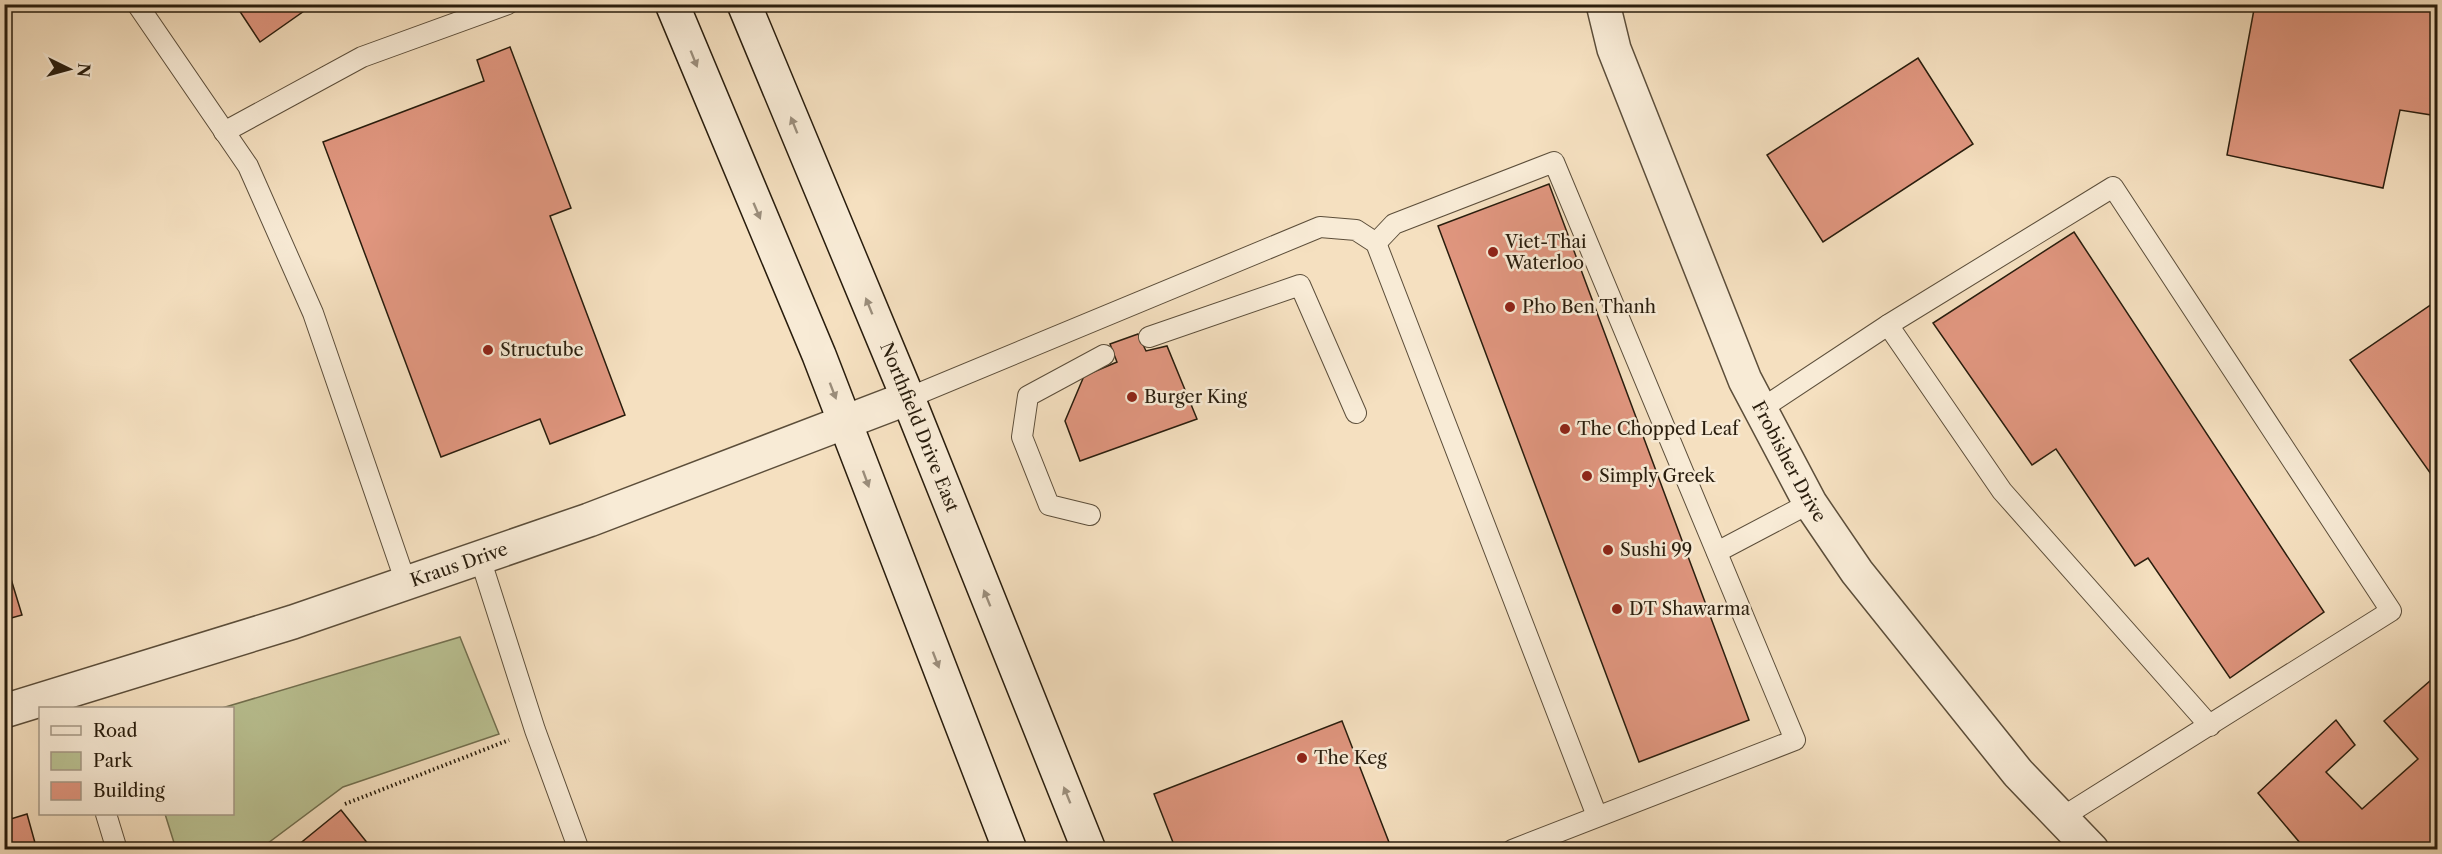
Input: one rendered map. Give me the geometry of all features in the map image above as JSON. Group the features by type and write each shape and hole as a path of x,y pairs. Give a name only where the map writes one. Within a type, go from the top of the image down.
{"street":[{"path":"672,4 845,424 1010,849"},
{"name":"Frobisher Drive","path":"1603,4 1614,49 1745,380 1810,503 1865,581 2018,773 2092,849"},
{"name":"Northfield Drive East","path":"748,6 1089,849"},
{"name":"Kraus Drive","path":"4,711 69,700 480,558 589,520 908,398"}],"lane":[{"path":"137,4 248,166 313,313 406,583"},
{"path":"224,132 362,57 508,4"},
{"path":"1376,243 1394,224 1554,162 1795,740 1512,849"},
{"path":"1761,409 1888,325 2113,187 2391,611 2061,818"},
{"path":"908,398 1320,227 1356,230 1376,243 1597,816"},
{"path":"1149,337 1300,285 1356,413"},
{"path":"1888,325 2002,491 2210,726"},
{"path":"1090,515 1049,505 1022,437 1028,396 1104,355"},
{"path":"1717,552 1810,503"},
{"path":"480,558 535,730 579,849"},
{"path":"107,815 117,849"}],"path":[{"path":"345,804 535,730"}],"green space":[{"path":"460,637 499,734 343,787 260,849 176,849 165,815 234,815 234,707 225,707"}],"building":[{"path":"235,4 314,4 260,42"},
{"path":"2255,4 2438,4 2438,116 2400,110 2383,188 2227,155"},
{"path":"510,47 571,208 550,216 625,415 550,444 540,419 441,457 323,142 484,81 477,60"},
{"path":"1918,58 1973,144 1823,242 1767,155"},
{"path":"1549,184 1749,720 1639,762 1438,226"},
{"path":"2074,232 2324,612 2230,678 2148,558 2135,566 2056,449 2032,465 1933,323"},
{"path":"2438,300 2438,484 2350,360"},
{"name":"Burger King","path":"1138,334 1146,351 1167,346 1197,419 1080,461 1065,421 1084,376 1117,362 1110,344"},
{"path":"4,556 22,615 4,620"},
{"path":"2438,674 2438,850 2306,850 2258,793 2336,720 2355,745 2326,772 2362,809 2418,759 2384,721"},
{"name":"The Keg","path":"1342,721 1392,850 1176,850 1154,794"},
{"path":"341,810 373,850 292,850"},
{"path":"27,814 37,850 4,850 4,821"}],"place":[{"name":"Viet-Thai Waterloo","path":"1493,252"},
{"name":"Pho Ben Thanh","path":"1510,307"},
{"name":"Structube","path":"488,350"},
{"name":"Burger King","path":"1132,397"},
{"name":"The Chopped Leaf","path":"1565,429"},
{"name":"Simply Greek","path":"1587,476"},
{"name":"Sushi 99","path":"1608,550"},
{"name":"DT Shawarma","path":"1617,609"},
{"name":"The Keg","path":"1302,758"}]}
